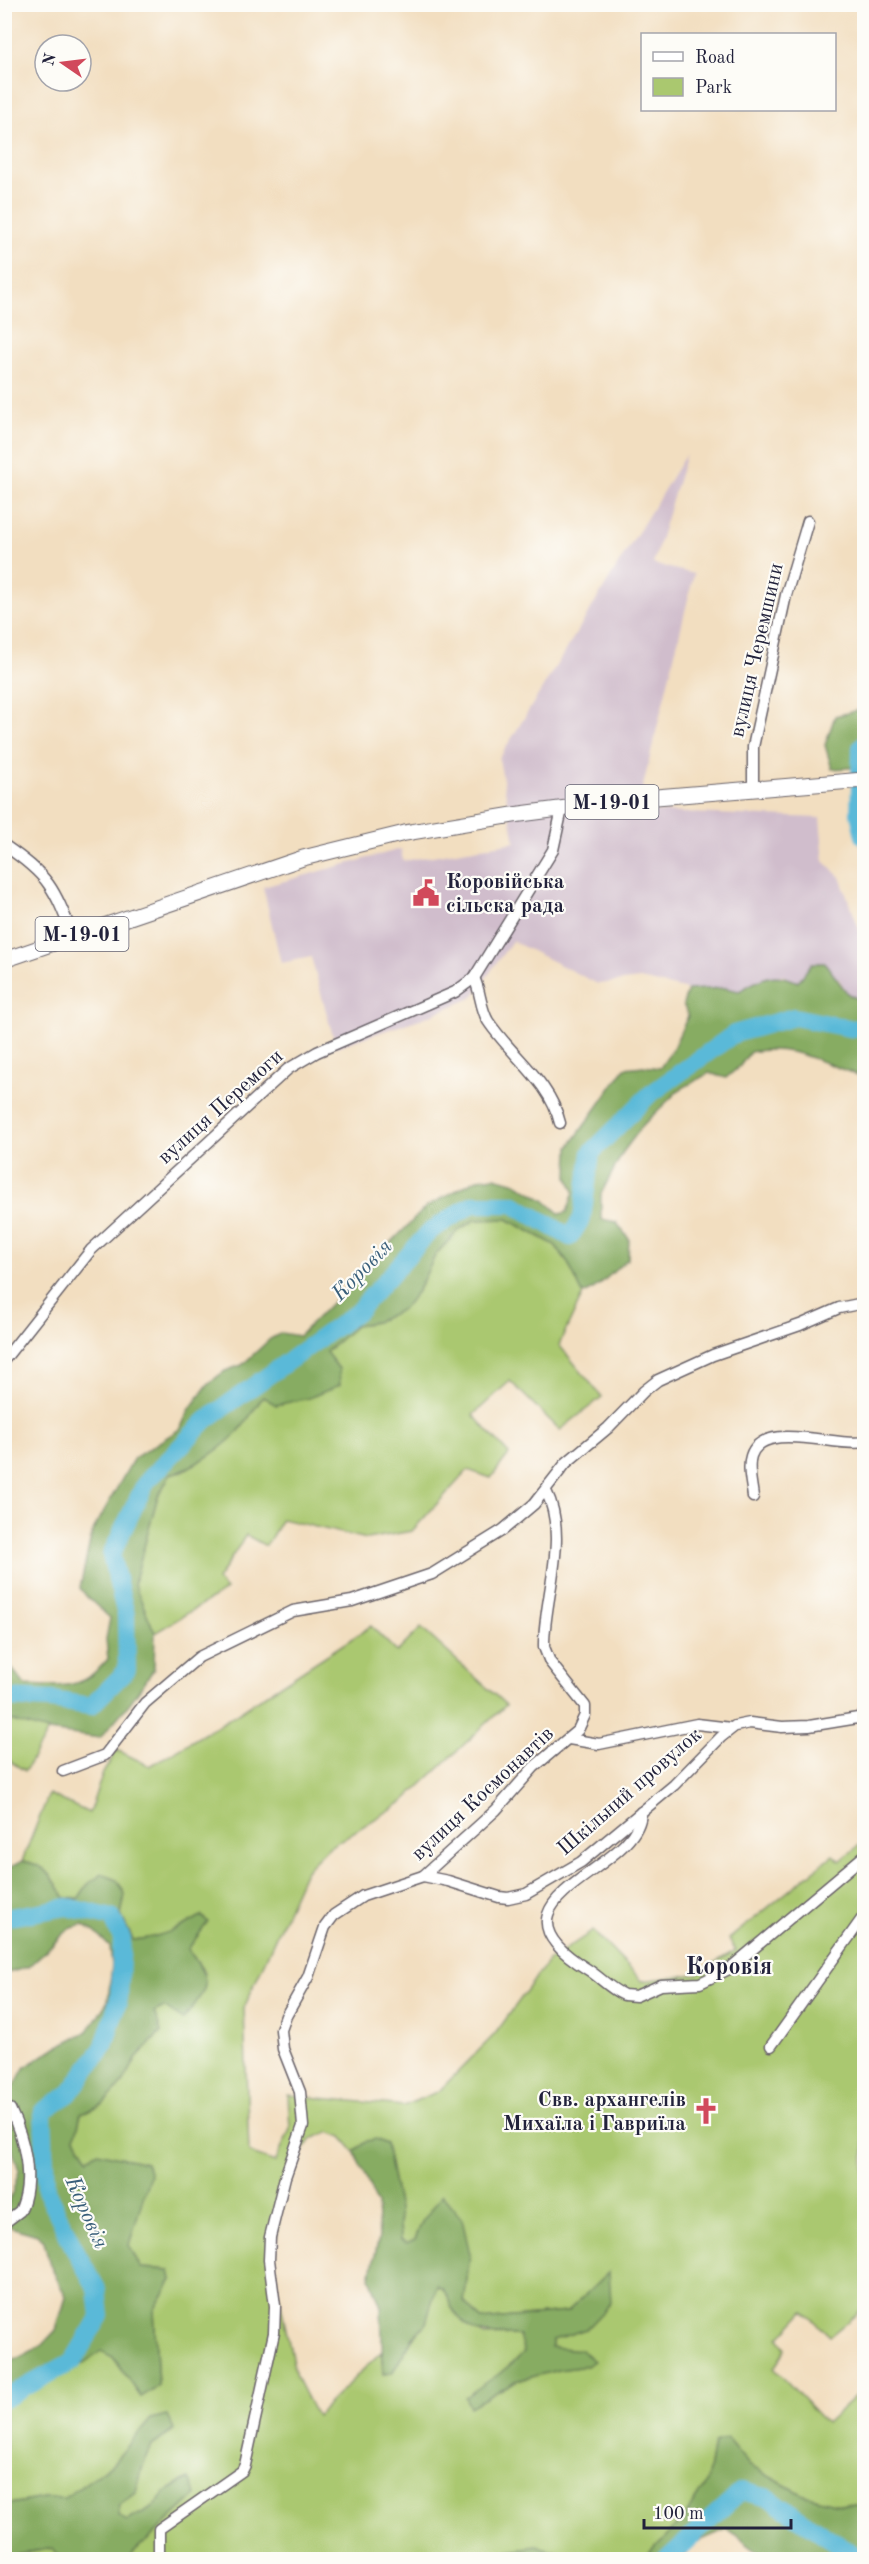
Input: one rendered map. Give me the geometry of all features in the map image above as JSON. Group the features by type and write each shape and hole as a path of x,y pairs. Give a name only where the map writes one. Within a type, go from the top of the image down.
{"main road":[{"name":"М-19-01","path":"4,960 303,858 405,833 650,797 864,780"}],"street":[{"name":"вулиця Черемшини","path":"753,789 753,747 786,595 808,521"},
{"name":"вулиця Перемоги","path":"4,1360 91,1250 288,1069 317,1052 455,992 474,978 553,850 562,809"},
{"path":"4,845 31,864 47,880 56,894 73,937"},
{"path":"474,978 487,1020 543,1088 555,1107 560,1123"},
{"path":"63,1771 98,1760 105,1755 146,1703 199,1657 250,1634 288,1613 352,1601 437,1572 503,1530 519,1518 546,1491 566,1463 608,1428 644,1390 658,1380 712,1355 800,1325 839,1308 864,1303"},
{"path":"753,1497 751,1456 755,1449 764,1442 785,1437 864,1442"},
{"name":"вулиця Космонавтів","path":"159,2559 159,2529 242,2471 265,2379 275,2315 269,2260 270,2237 285,2177 303,2126 300,2092 281,2042 283,2023 308,1977 325,1927 330,1919 369,1893 423,1876 496,1810 534,1767 578,1730 586,1712 583,1702 550,1662 545,1652 544,1642 555,1553 552,1517 546,1491"},
{"name":"Шкільний провулок","path":"423,1876 448,1881 499,1898 533,1892 574,1867 641,1812 685,1774 731,1728 750,1723 782,1727 809,1726 864,1717"},
{"path":"569,1739 599,1744 697,1724 731,1728"},
{"path":"641,1812 638,1825 622,1845 599,1867 557,1898 549,1910 548,1920 552,1939 566,1956 618,1992 632,1996 661,1985 700,1983 729,1969 864,1856"},
{"path":"771,2046 864,1916"},
{"path":"4,2223 20,2211 26,2185 21,2136 10,2109"}],"shaded area":[{"path":"686,454 653,564 694,574 637,811 820,818 824,861 840,877 864,942 864,993 860,1000 848,994 839,979 812,964 798,982 782,975 764,978 739,991 725,988 688,990 640,979 598,984 512,941 472,998 423,1018 336,1047 311,957 281,963 263,887 401,849 403,861 515,842 499,759"}],"green space":[{"path":"864,709 864,767 832,769 825,745 835,716"},
{"path":"812,963 825,963 848,994 860,1000 864,993 864,1081 858,1075 805,1056 779,1050 765,1050 750,1052 740,1066 726,1078 709,1073 679,1090 644,1124 623,1152 601,1194 601,1219 616,1222 629,1239 628,1259 600,1284 583,1294 567,1261 555,1245 507,1219 475,1220 459,1230 436,1254 418,1290 403,1309 376,1322 356,1325 326,1352 339,1369 340,1385 309,1398 276,1405 263,1397 238,1432 223,1445 197,1463 170,1474 157,1499 134,1584 155,1633 154,1669 130,1703 100,1738 48,1731 5,1719 5,1660 25,1685 61,1686 80,1682 89,1677 108,1659 106,1639 110,1618 80,1588 92,1532 134,1458 180,1429 189,1410 209,1383 225,1371 242,1365 270,1339 281,1333 299,1336 426,1207 477,1179 495,1177 516,1183 544,1200 560,1214 567,1212 574,1192 568,1177 569,1147 625,1068 643,1066 660,1068 672,1050 688,1016 683,1004 688,990 725,988 739,991 761,979 774,976 798,982"},
{"path":"507,1219 555,1245 567,1261 583,1294 559,1345 602,1397 560,1430 510,1381 473,1415 509,1454 491,1478 468,1470 412,1531 367,1539 282,1519 266,1546 246,1535 217,1580 226,1590 155,1633 134,1584 157,1499 170,1474 183,1471 212,1453 239,1431 263,1397 339,1369 325,1352 356,1325 376,1322 418,1290 436,1254 459,1230 475,1220"},
{"path":"371,1626 397,1652 421,1628 506,1705 403,1802 329,1847 305,1871 244,2008 249,2153 275,2162 290,2129 288,2095 404,2106 439,2091 495,2034 548,1961 593,1931 642,1981 696,1974 736,1950 729,1939 833,1855 840,1861 864,1841 864,2308 830,2336 804,2311 779,2338 786,2349 774,2368 826,2423 859,2392 864,2397 864,2506 834,2503 803,2495 750,2466 727,2439 714,2443 707,2482 684,2518 644,2559 579,2559 570,2554 503,2551 492,2560 127,2559 197,2494 188,2479 165,2492 154,2506 127,2522 118,2515 120,2505 136,2492 143,2465 152,2446 174,2431 130,2444 112,2464 65,2498 44,2498 5,2505 5,2402 8,2393 19,2382 54,2378 101,2350 113,2357 141,2397 158,2386 154,2310 172,2280 170,2270 141,2268 129,2245 149,2174 145,2163 88,2158 75,2138 81,2114 103,2104 123,2083 137,2057 161,2032 154,2012 164,2007 205,1973 188,1949 207,1922 202,1916 169,1932 133,1940 121,1915 125,1894 88,1884 78,1899 65,1898 44,1869 22,1861 49,1794 89,1813 103,1773 117,1750 150,1766 224,1722","holes":["329,2132 342,2137 354,2151 369,2141 386,2144 399,2210 401,2239 407,2243 415,2239 422,2222 470,2254 464,2302 481,2320 567,2312 609,2273 586,2328 553,2340 551,2348 581,2350 587,2366 558,2370 516,2381 470,2406 499,2374 524,2353 519,2335 484,2336 452,2308 444,2290 436,2285 426,2323 412,2339 392,2373 383,2374 381,2352 316,2416 296,2377 273,2267 280,2212 291,2167 311,2139"]},
{"path":"10,1718 48,1731 25,1771 5,1758 4,1719"},
{"path":"22,1861 44,1869 53,1878 65,1898 78,1899 88,1884 102,1874 117,1880 125,1894 121,1915 133,1940 168,1932 201,1916 208,1922 188,1949 205,1978 203,1992 183,2020 164,2007 154,2012 161,2032 137,2057 123,2083 103,2104 81,2114 75,2138 88,2158 98,2152 146,2163 150,2174 129,2245 141,2268 170,2270 172,2280 154,2310 158,2386 141,2397 113,2357 101,2351 72,2371 45,2382 19,2382 8,2393 5,2402 5,2365 41,2346 56,2330 66,2297 50,2265 44,2241 37,2235 10,2227 6,2212 19,2171 5,2125 11,2092 24,2068 53,2049 88,2031 108,2001 112,1965 110,1947 95,1932 82,1925 69,1929 28,1967 5,1972 5,1870"},
{"path":"376,2139 386,2144 399,2210 401,2240 407,2243 415,2239 422,2222 442,2195 462,2219 470,2254 464,2302 481,2320 567,2312 609,2272 611,2303 586,2329 553,2340 551,2347 581,2350 594,2361 587,2366 558,2370 516,2381 470,2407 465,2397 499,2374 524,2353 519,2335 481,2333 466,2325 452,2308 445,2292 437,2285 426,2323 412,2339 392,2373 383,2374 381,2307 370,2277 379,2237 377,2204 354,2151 367,2141"},
{"path":"167,2415 174,2430 152,2446 143,2465 136,2492 120,2505 118,2515 127,2521 154,2506 165,2492 189,2479 197,2494 127,2559 61,2559 53,2548 5,2557 5,2505 44,2498 65,2498 112,2464 151,2419"},
{"path":"727,2439 750,2466 803,2495 834,2503 864,2506 864,2559 767,2559 727,2529 692,2544 682,2559 644,2559 684,2518 707,2482 714,2443"},
{"path":"536,2546 570,2554 579,2559 492,2559 503,2551"},
{"path":"53,2548 61,2559 5,2560 5,2557"}],"waterway":[{"name":"Коровія","path":"864,744 861,748 859,814 864,836"},
{"name":"Коровія","path":"4,1698 51,1700 91,1706 127,1670 126,1615 111,1555 146,1482 206,1420 357,1312 430,1231 473,1204 513,1204 570,1237 582,1218 591,1153 649,1095 734,1034 794,1017 854,1029 864,1026"},
{"name":"Коровія","path":"4,1918 67,1907 112,1918 122,1939 119,1998 104,2046 69,2094 43,2111 46,2190 97,2289 100,2316 73,2361 4,2399"},
{"name":"Коровія","path":"666,2560 741,2491 769,2498 862,2560"}],"place":[{"name":"Коровійська сільска рада","path":"426,893"},
{"name":"Свв. архангелів Михаїла і Гавриїла","path":"706,2111"}],"district":[{"name":"Коровія","path":"729,1966"}]}
